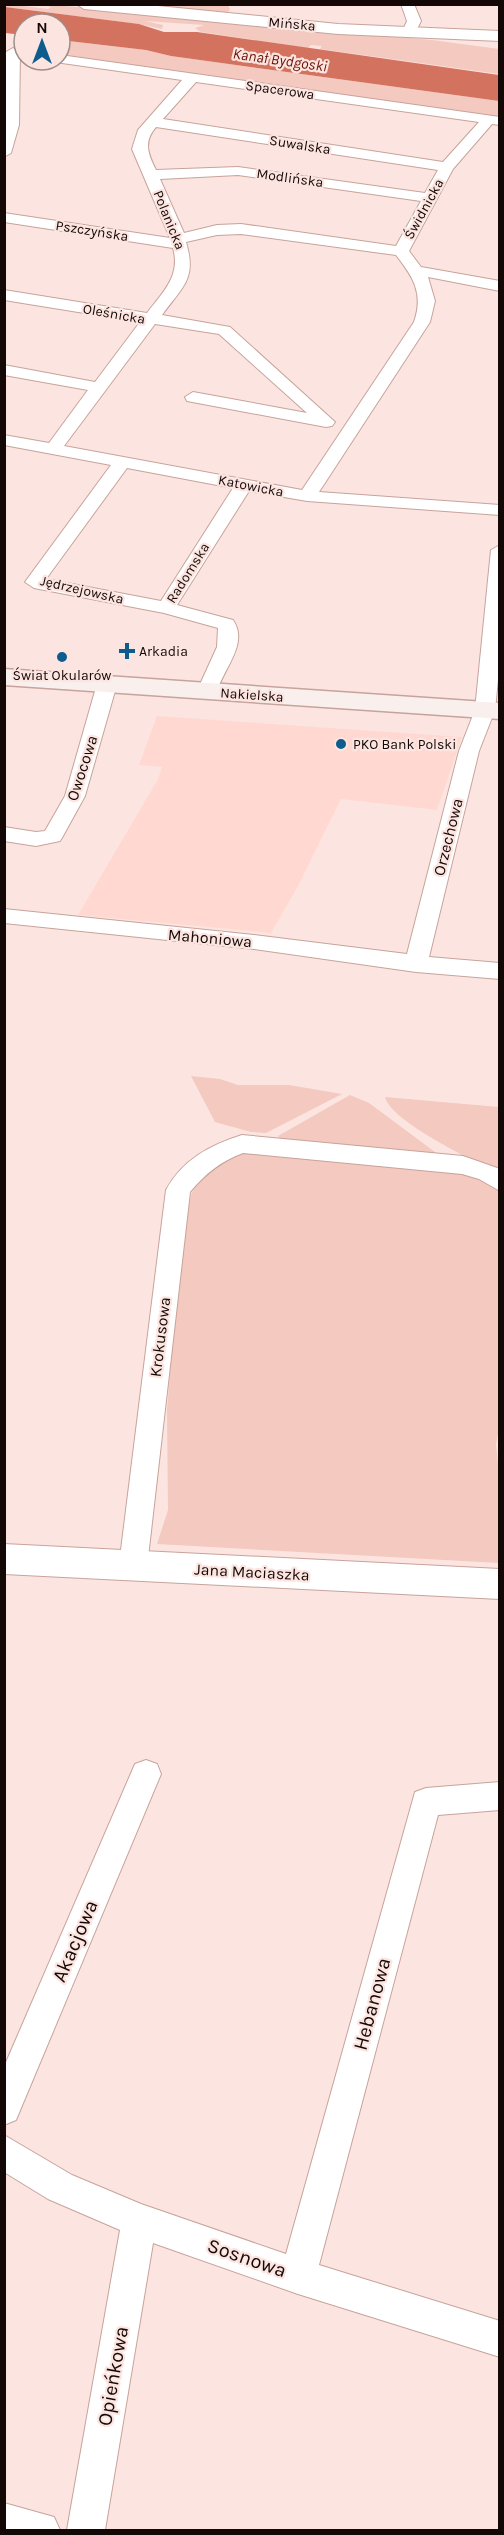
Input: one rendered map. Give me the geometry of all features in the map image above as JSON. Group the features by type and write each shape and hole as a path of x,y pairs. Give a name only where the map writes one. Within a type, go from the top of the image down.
{"main road":[{"name":"Nakielska","path":"4,677 492,711"}],"street":[{"name":"Mińska","path":"84,4 329,28 500,36"},
{"path":"407,4 414,21 409,33"},
{"name":"Spacerowa","path":"72,61 494,120"},
{"path":"4,153 13,116 14,72"},
{"name":"Polanicka","path":"53,449 182,277 184,260 173,223 138,149 143,133 192,78"},
{"name":"Świdnicka","path":"307,496 350,427 403,354 427,309 427,291 401,251 447,167 494,120"},
{"name":"Suwalska","path":"152,122 447,167"},
{"name":"Modlińska","path":"150,175 231,170 430,198"},
{"name":"Pszczyńska","path":"4,217 178,242"},
{"path":"173,223 206,232"},
{"path":"178,242 206,232 248,229 401,251"},
{"path":"415,271 467,278 500,286"},
{"name":"Oleśnicka","path":"4,295 149,320 224,330 310,407 322,422"},
{"path":"4,370 98,387"},
{"path":"193,397 350,427"},
{"name":"Katowicka","path":"4,440 307,496 500,510"},
{"name":"Jędrzejowska","path":"122,462 34,582 166,608"},
{"name":"Radomska","path":"207,692 209,678 231,640 231,630 226,624 218,621 166,608 244,484"},
{"name":"Orzechowa","path":"416,964 469,751 492,711 500,550"},
{"name":"Owocowa","path":"4,834 36,839 52,836 75,796 107,684"},
{"name":"Mahoniowa","path":"4,916 66,926 253,942 416,964 500,971"},
{"name":"Krokusowa","path":"133,1566 178,1190 198,1165 217,1152 242,1144 463,1165 488,1173 500,1182"},
{"name":"Jana Maciaszka","path":"4,1559 500,1584"},
{"name":"Akacjowa","path":"4,2108 147,1774"},
{"name":"Hebanowa","path":"298,2276 426,1802 500,1796"},
{"name":"Sosnowa","path":"4,2152 60,2187 140,2221 298,2276 500,2339"},
{"name":"Opieńkowa","path":"86,2530 140,2221"},
{"path":"4,2522 41,2530"}],"shaded area":[{"path":"227,4 230,9 227,14 126,5"},
{"path":"5,5 48,9 51,7 44,5 55,5 432,40 499,49 499,74 320,49 322,46 311,45 308,48 201,32 195,28 204,25 145,21 163,25 162,29 72,16 72,12 44,12 5,7"},
{"path":"72,41 499,101 499,117 72,57"},
{"path":"157,716 462,737 437,810 341,799 297,888 271,933 78,915 158,779 162,767 139,765"},
{"path":"191,1076 220,1079 238,1085 289,1085 342,1094 266,1133 251,1132 215,1122"},
{"path":"350,1095 369,1103 443,1158 282,1142 278,1136"},
{"path":"385,1097 499,1107 499,1174 417,1129 391,1107"},
{"path":"247,1151 466,1171 500,1190 500,1424 496,1444 500,1485 499,1563 157,1544 168,1510 167,1410 177,1289 182,1266 182,1240 191,1195 205,1167"}],"water":[{"path":"5,7 44,12 12,12 12,34 5,33"},
{"name":"Kanał Bydgoski","path":"72,16 139,24 164,32 197,32 499,75 499,101 171,56 146,50 72,41"}],"place":[{"name":"Arkadia","path":"127,651"},
{"name":"Świat Okularów","path":"62,657"},
{"name":"PKO Bank Polski","path":"341,744"}]}
